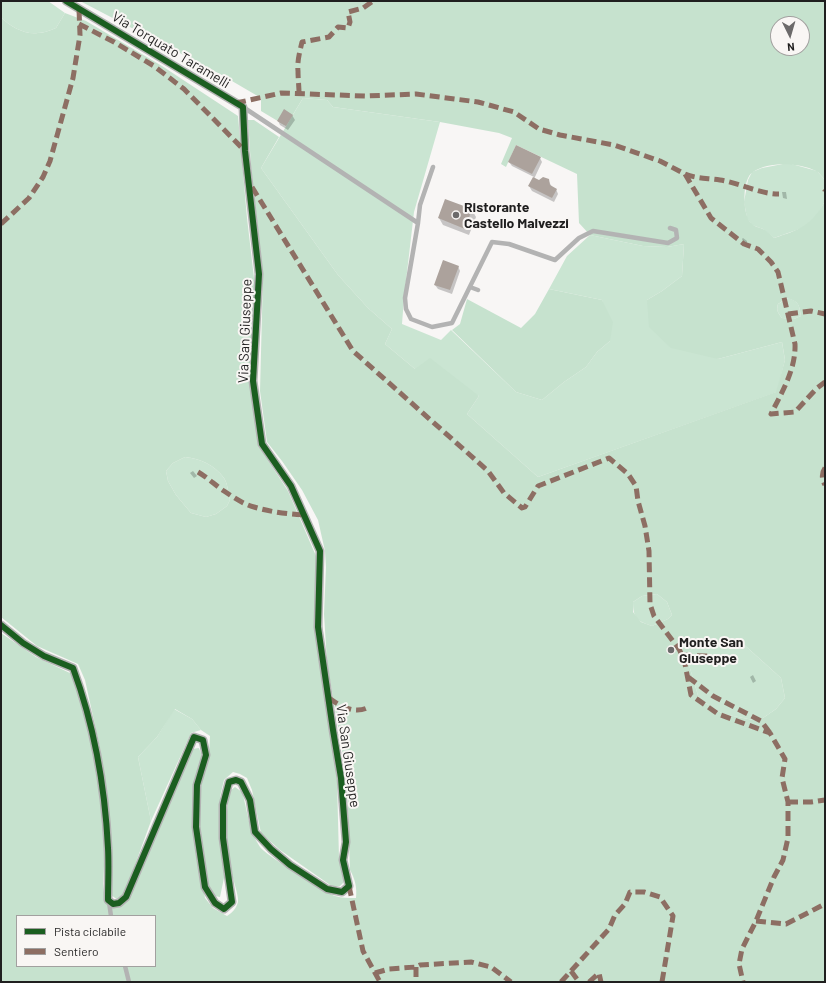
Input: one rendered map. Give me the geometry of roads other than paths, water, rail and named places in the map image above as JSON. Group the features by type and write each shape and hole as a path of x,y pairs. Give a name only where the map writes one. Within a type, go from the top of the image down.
{"street":[{"name":"Via Torquato Taramelli","path":"66,1 243,107"},
{"name":"Via San Giuseppe","path":"108,900 113,904 119,903 126,897 194,736 204,740 206,755 197,785 196,827 205,887 214,903 224,909 232,902 223,838 223,805 229,782 236,780 241,782 250,800 255,832 271,849 290,865 327,889 342,892 349,886 343,860 346,842 342,778 333,730 318,627 320,551 291,486 262,444 253,382 259,274 245,150 243,107"},
{"path":"1,625 23,643 44,656 73,668 84,698 101,778 108,848 108,900"}],"lane":[{"path":"243,107 418,223"},
{"path":"433,167 420,206 405,298 406,309 411,319 432,327 452,323 492,242 509,244 555,260 580,238 593,231 668,243 677,238 676,230 670,228"},
{"path":"470,287 478,290"},
{"path":"108,900 111,915"},
{"path":"125,967 129,982"}],"place":[{"name":"Ristorante Castello Malvezzi","path":"456,215"},
{"name":"Monte San Giuseppe","path":"671,650"}]}
